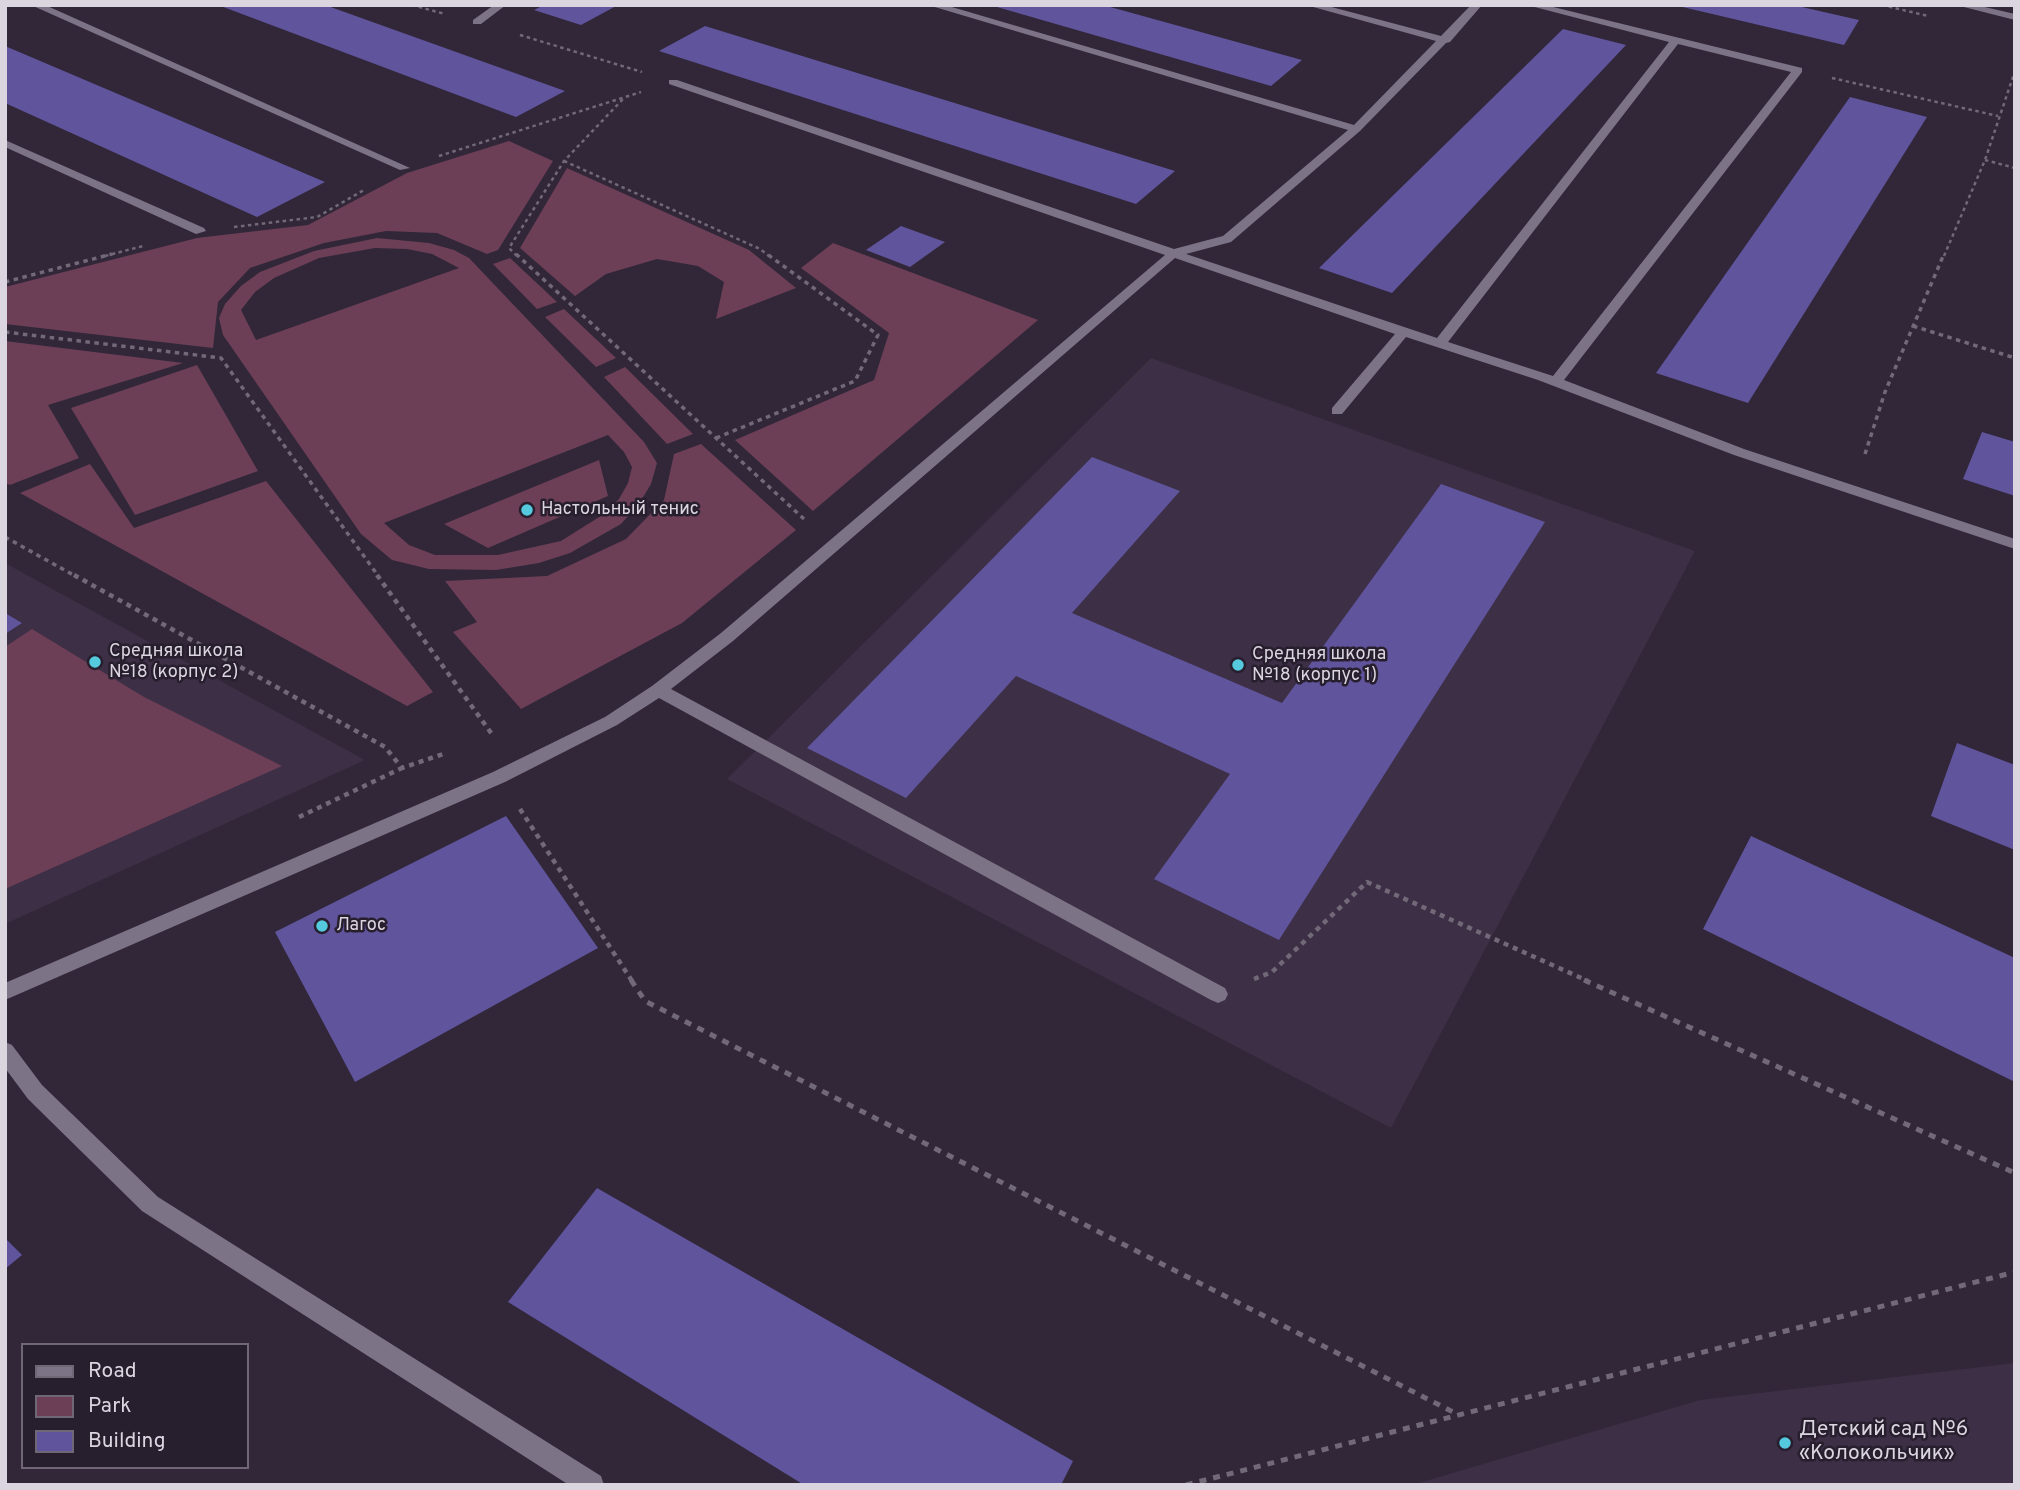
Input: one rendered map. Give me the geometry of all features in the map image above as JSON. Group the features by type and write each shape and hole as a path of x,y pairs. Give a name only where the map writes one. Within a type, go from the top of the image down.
{"street":[{"path":"37,5 404,168"},
{"path":"477,22 501,5"},
{"path":"933,5 1356,129"},
{"path":"1311,5 1446,40"},
{"path":"5,992 499,777 611,721 658,690 727,637 1174,253 1227,239 1356,129 1446,40 1477,5"},
{"path":"1532,5 1798,69 1556,382"},
{"path":"1961,5 2015,17"},
{"path":"1440,343 1676,40"},
{"path":"673,82 1556,382 1798,472 2015,544"},
{"path":"5,143 200,230"},
{"path":"1337,411 1403,332"},
{"path":"658,690 1218,994"},
{"path":"5,1051 35,1092 150,1204 592,1485"}],"path":[{"path":"477,22 673,82"},
{"path":"1798,69 1998,116"},
{"path":"1853,491 1885,392 1985,160 2015,71"},
{"path":"404,168 673,82"},
{"path":"624,97 564,161 509,248 805,520"},
{"path":"1985,160 2015,168"},
{"path":"564,161 760,248 878,335 855,381 716,438"},
{"path":"1913,326 2015,358"},
{"path":"5,332 221,358 495,737 481,741"},
{"path":"5,537 385,747 402,768 455,750"},
{"path":"499,777 645,1001 1457,1414"},
{"path":"1218,994 1272,971 1367,882 2015,1173"},
{"path":"1186,1485 2015,1272"}],"shaded area":[{"name":"Средняя школа №18 (корпус 1)","path":"1151,358 1695,551 1391,1128 727,779"},
{"name":"Средняя школа №18 (корпус 2)","path":"5,563 365,760 5,924"},
{"name":"Детский сад №6 «Колокольчик»","path":"2015,1363 2015,1485 1412,1485 1700,1400"}],"green space":[{"path":"509,141 553,161 498,250 487,254 437,233 386,231 324,243 250,268 218,302 213,348 5,324 5,287 197,238 308,225 407,173"},
{"path":"567,168 749,250 796,288 716,319 724,282 698,266 657,259 606,274 575,296 520,248"},
{"path":"377,238 429,243 454,250 469,258 644,442 657,463 651,484 639,504 621,524 570,553 539,563 496,570 429,569 392,560 361,534 223,335 219,318 225,304 241,286 260,272 314,251","holes":["375,248 407,249 432,254 459,268 256,340 241,310 255,292 274,278 319,258","608,435 624,452 632,467 628,483 619,499 604,514 561,541 498,555 435,555 409,545 384,523"]},
{"path":"833,243 1038,320 813,511 735,440 874,380 889,333 801,268"},
{"path":"510,258 557,302 537,309 493,264"},
{"path":"564,309 616,358 596,367 545,317"},
{"path":"5,341 183,363 48,405 79,458 10,485 5,483"},
{"path":"197,365 258,471 135,515 71,408"},
{"path":"625,367 693,434 667,444 604,377"},
{"path":"701,444 796,530 682,623 521,709 453,632 477,622 445,581 547,576 626,539 664,500 674,454"},
{"name":"Настольный тенис","path":"599,460 608,496 488,548 444,524"},
{"path":"90,464 134,528 266,481 433,692 407,706 20,493"},
{"path":"32,629 144,697 282,766 5,889 5,647"}],"building":[{"path":"218,5 325,5 565,91 516,117"},
{"path":"544,5 618,5 581,25 534,10"},
{"path":"990,5 1103,5 1302,60 1271,86"},
{"path":"1674,5 1793,5 1859,20 1844,45"},
{"path":"705,26 1175,171 1136,204 659,51"},
{"path":"1563,29 1626,45 1392,293 1319,268"},
{"path":"5,46 325,182 257,217 5,103"},
{"path":"1850,97 1927,117 1748,403 1656,373"},
{"path":"901,226 945,242 910,267 866,250"},
{"path":"1982,432 2015,442 2015,496 1963,479"},
{"path":"1092,457 1180,491 1072,613 1282,703 1441,484 1545,522 1279,940 1154,879 1230,774 1016,676 906,798 807,748"},
{"path":"5,613 22,623 5,634"},
{"path":"1957,743 2015,765 2015,850 1931,816"},
{"path":"506,816 598,948 355,1082 275,932"},
{"path":"1751,836 2015,958 2015,1082 1703,929"},
{"path":"597,1188 1073,1461 1061,1485 804,1485 508,1302"},
{"path":"5,1238 22,1255 5,1269"}],"place":[{"name":"Настольный тенис","path":"527,510"},
{"name":"Средняя школа №18 (корпус 2)","path":"95,662"},
{"name":"Средняя школа №18 (корпус 1)","path":"1238,665"},
{"name":"Лагос","path":"322,926"},
{"name":"Детский сад №6 «Колокольчик»","path":"1785,1443"}]}
